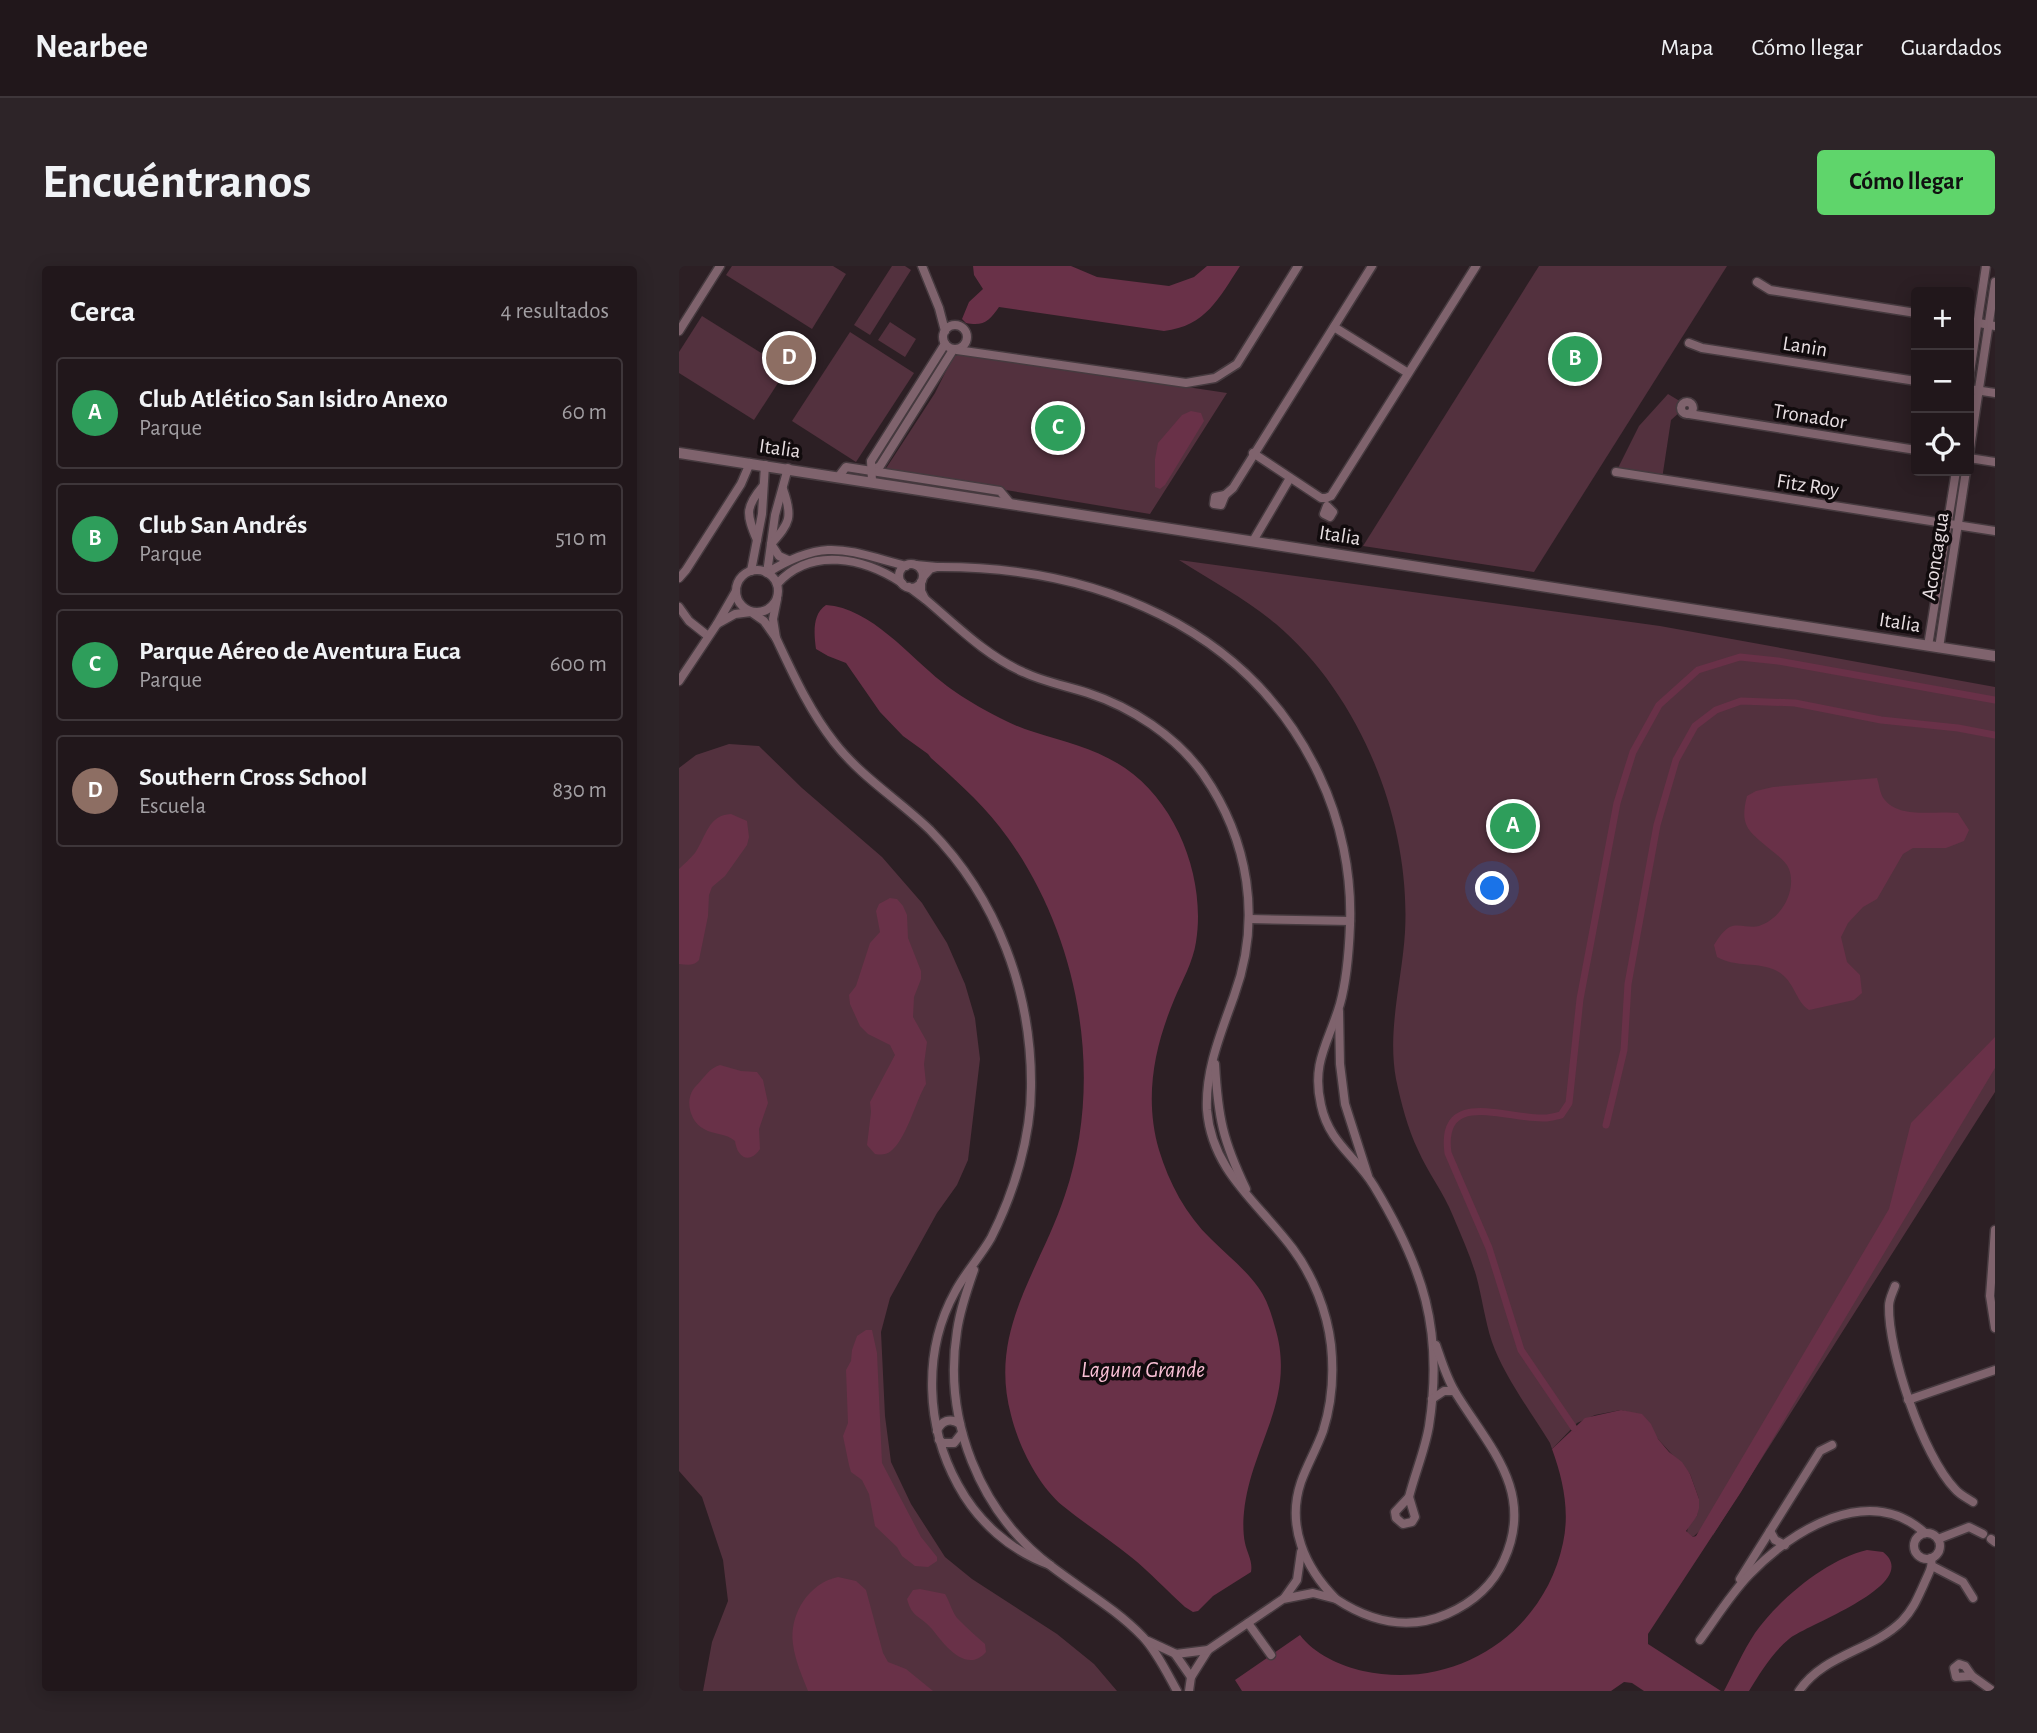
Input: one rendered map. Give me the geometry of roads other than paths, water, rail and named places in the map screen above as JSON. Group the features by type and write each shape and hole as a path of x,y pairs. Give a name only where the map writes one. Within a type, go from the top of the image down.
{"street":[{"path":"679,331 720,266"},
{"path":"922,266 945,331"},
{"path":"957,325 949,326 943,336 945,344 955,350 1186,383 1215,378 1237,364 1298,266"},
{"path":"1225,495 1233,488 1372,266"},
{"path":"1974,318 1986,266"},
{"path":"1253,453 1326,502 1472,268"},
{"path":"1757,282 1770,290 1911,312"},
{"path":"1974,386 1991,325 1995,282"},
{"path":"873,470 880,466 955,350 964,346 967,339 966,331 939,308"},
{"path":"1334,327 1408,373"},
{"path":"967,339 983,352"},
{"name":"Lanin","path":"1689,343 1702,348 1911,380"},
{"path":"872,481 871,461 945,344"},
{"path":"917,389 925,395"},
{"path":"1974,390 1995,393"},
{"name":"Tronador","path":"1693,413 1911,449"},
{"name":"Italia","path":"679,453 1995,656"},
{"path":"1974,457 1995,462"},
{"path":"679,578 741,484 750,463"},
{"path":"679,681 717,624 740,579 751,571 758,542 765,465"},
{"path":"839,477 846,467 873,470 1000,491 1010,503"},
{"path":"767,573 788,468"},
{"name":"Fitz Roy","path":"1616,472 1995,531"},
{"name":"Aconcagua","path":"1933,647 1941,565 1955,476"},
{"name":"Aconcagua","path":"1933,647 1951,566 1965,476"},
{"path":"1252,541 1290,478"},
{"path":"758,542 748,513 753,498 764,486"},
{"path":"771,544 785,527 789,517 783,489"},
{"path":"771,544 779,556 788,560"},
{"path":"751,571 767,573 806,553 835,549 864,553 920,568 921,591 925,598"},
{"path":"777,584 792,570 818,561 831,559 869,565 925,598 969,638 1006,664 1041,680 1091,694 1138,716 1177,745 1202,772 1233,828 1245,869 1250,919 1242,975 1215,1055 1220,1125 1227,1149 1249,1195 1304,1265 1319,1299 1331,1345 1332,1370 1328,1413 1302,1479 1296,1518 1301,1549 1299,1574 1307,1588 1336,1599"},
{"path":"905,585 900,575 910,565 961,566 1023,573 1093,588 1153,610 1181,624 1233,661 1285,716 1324,785 1345,855 1350,921 1347,962 1339,1006 1339,1046 1345,1104 1369,1179"},
{"path":"1941,565 1951,566"},
{"path":"905,585 916,586 930,569 937,567"},
{"path":"767,573 777,584 773,619 776,638"},
{"path":"736,591 740,604 764,621 776,638 806,700 836,744 869,778 930,830 971,881 993,919 1014,971 1026,1025 1031,1081 1030,1108 1022,1154 997,1226 976,1264 955,1292 942,1324 934,1357 932,1399 938,1435 961,1492 993,1531 1023,1553 1050,1565 1098,1597 1145,1639 1176,1690 1189,1683 1208,1650 1283,1599 1293,1588 1302,1569 1311,1567"},
{"path":"717,624 735,614 764,612 770,609 777,598"},
{"path":"679,607 689,621 708,636"},
{"path":"1250,919 1350,921"},
{"path":"1301,1549 1321,1582 1336,1599 1356,1613 1386,1622 1419,1623 1449,1614 1485,1589 1501,1567 1514,1528 1515,1515 1511,1488 1499,1459 1454,1391 1434,1339 1412,1258 1393,1218 1369,1179 1344,1151 1327,1125 1320,1101 1318,1078 1324,1045 1339,1006"},
{"path":"1324,1045 1333,1042 1339,1046"},
{"path":"1344,1151 1352,1152 1357,1144"},
{"path":"1995,1230 1990,1296 1995,1328"},
{"path":"976,1264 957,1328 954,1372 962,1433 987,1494 1006,1520 1050,1565"},
{"path":"1895,1286 1889,1306 1893,1340 1908,1400 1924,1436 1952,1485 1973,1502"},
{"path":"942,1324 949,1322 957,1328"},
{"path":"1409,1497 1424,1447 1432,1399 1434,1339"},
{"path":"1908,1400 1995,1370"},
{"path":"1432,1399 1444,1391 1454,1391"},
{"path":"938,1435 946,1421 960,1424"},
{"path":"938,1435 943,1443 954,1443 962,1433"},
{"path":"1700,1640 1730,1597 1820,1451 1832,1445"},
{"path":"1730,1597 1762,1562 1785,1545 1814,1526 1855,1512 1877,1511 1900,1516 1938,1539 1939,1550 1917,1602 1902,1621 1824,1665 1799,1691"},
{"path":"993,1531 1002,1530 1006,1520"},
{"path":"1938,1539 1969,1527 1990,1538"},
{"path":"1770,1531 1775,1540 1785,1545"},
{"path":"1925,1533 1917,1537 1915,1549 1919,1556 1963,1582 1973,1598"},
{"path":"1283,1599 1313,1592 1321,1588 1321,1582"},
{"path":"1248,1623 1271,1655"},
{"path":"1145,1639 1176,1654 1189,1683"},
{"path":"1160,1662 1164,1656 1208,1650"},
{"path":"1972,1676 1993,1691"}],"water":[{"path":"973,266 1071,266 1097,277 1169,286 1194,277 1207,266 1240,266 1218,299 1201,317 1178,328 1164,331 999,307 986,321 966,323 962,319 969,302 983,289 974,275"},
{"path":"1191,411 1201,413 1204,421 1165,485 1160,489 1155,487 1158,443 1182,415"},
{"name":"Laguna Grande","path":"826,605 843,608 874,624 947,686 983,709 1021,728 1092,751 1125,768 1144,783 1160,802 1184,845 1197,894 1196,942 1161,1036 1153,1074 1152,1111 1155,1131 1168,1174 1186,1209 1202,1230 1247,1274 1264,1296 1280,1353 1277,1400 1248,1488 1244,1512 1244,1536 1251,1572 1213,1596 1198,1611 1193,1612 1185,1607 1138,1563 1054,1497 1031,1465 1019,1440 1011,1415 1006,1384 1006,1355 1011,1328 1065,1195 1077,1150 1083,1104 1083,1057 1078,1010 1068,964 1052,919 1032,877 1000,827 962,786 928,754 903,736 880,712 846,663 816,649 816,619"},
{"path":"1877,778 1883,797 1891,806 1909,812 1958,813 1969,830 1964,841 1946,848 1913,848 1903,854 1877,899 1863,907 1848,923 1841,937 1847,962 1860,975 1862,993 1854,1000 1809,1010 1788,980 1777,971 1717,957 1714,945 1723,932 1732,926 1755,927 1767,922 1780,911 1791,886 1786,863 1752,833 1745,822 1747,796 1773,787"},
{"path":"731,814 747,821 747,845 725,876 712,887 699,960 688,965 679,964 679,869 695,853 712,823 723,815"},
{"path":"890,898 897,899 907,915 908,938 921,971 914,997 913,1017 927,1042 924,1064 926,1084 902,1138 891,1151 879,1155 867,1145 870,1102 895,1055 890,1045 868,1034 860,1026 849,995 856,986 870,943 880,932 876,911 879,904"},
{"path":"1995,1037 1995,1068 1741,1492 1648,1634 1648,1644 1721,1691 1644,1691 1632,1683 1624,1682 1611,1691 1242,1691 1235,1680 1300,1635 1320,1653 1346,1666 1397,1675 1430,1672 1462,1663 1490,1649 1516,1629 1537,1604 1553,1575 1563,1543 1566,1519 1564,1495 1552,1449 1585,1418 1621,1410 1642,1414 1651,1424 1658,1439 1682,1462 1690,1474 1699,1499 1699,1508 1697,1516 1686,1531 1693,1537 1696,1536 1889,1209 1911,1123"},
{"path":"720,1065 757,1072 763,1080 768,1103 759,1129 760,1149 752,1157 741,1155 735,1141 704,1129 692,1115 689,1103 692,1091 710,1071"},
{"path":"866,1330 872,1330 877,1353 882,1463 921,1537 937,1557 937,1561 928,1567 915,1566 902,1556 897,1547 875,1526 869,1494 862,1480 851,1472 849,1465 843,1436 848,1423 846,1370 857,1336"},
{"path":"1867,1550 1883,1552 1891,1564 1888,1577 1875,1590 1789,1639 1762,1670 1749,1691 1724,1691 1751,1640 1777,1607 1820,1572 1836,1562"},
{"path":"838,1577 856,1581 866,1590 883,1653 888,1662 906,1669 933,1691 808,1691 794,1650 794,1622 810,1593 828,1580"},
{"path":"913,1590 945,1594 957,1618 985,1644 986,1652 971,1660 963,1659 949,1648 909,1605 907,1599"}],"waterway":[{"path":"1574,1428 1521,1350 1489,1248 1448,1153 1448,1133 1454,1120 1465,1113 1547,1118 1561,1115 1569,1103 1580,999 1617,803 1633,752 1659,705 1698,670 1740,657 1778,661 1995,700"},
{"path":"1606,1125 1624,1050 1628,984 1657,825 1676,760 1695,726 1716,710 1741,701 1795,703 1881,720 1958,728 1995,735"}],"place":[{"name":"Southern Cross School","path":"789,358"},
{"name":"Club San Andrés","path":"1575,359"},
{"name":"Parque Aéreo de Aventura Euca","path":"1058,428"},
{"name":"Club Atlético San Isidro Anexo","path":"1513,826"}]}
